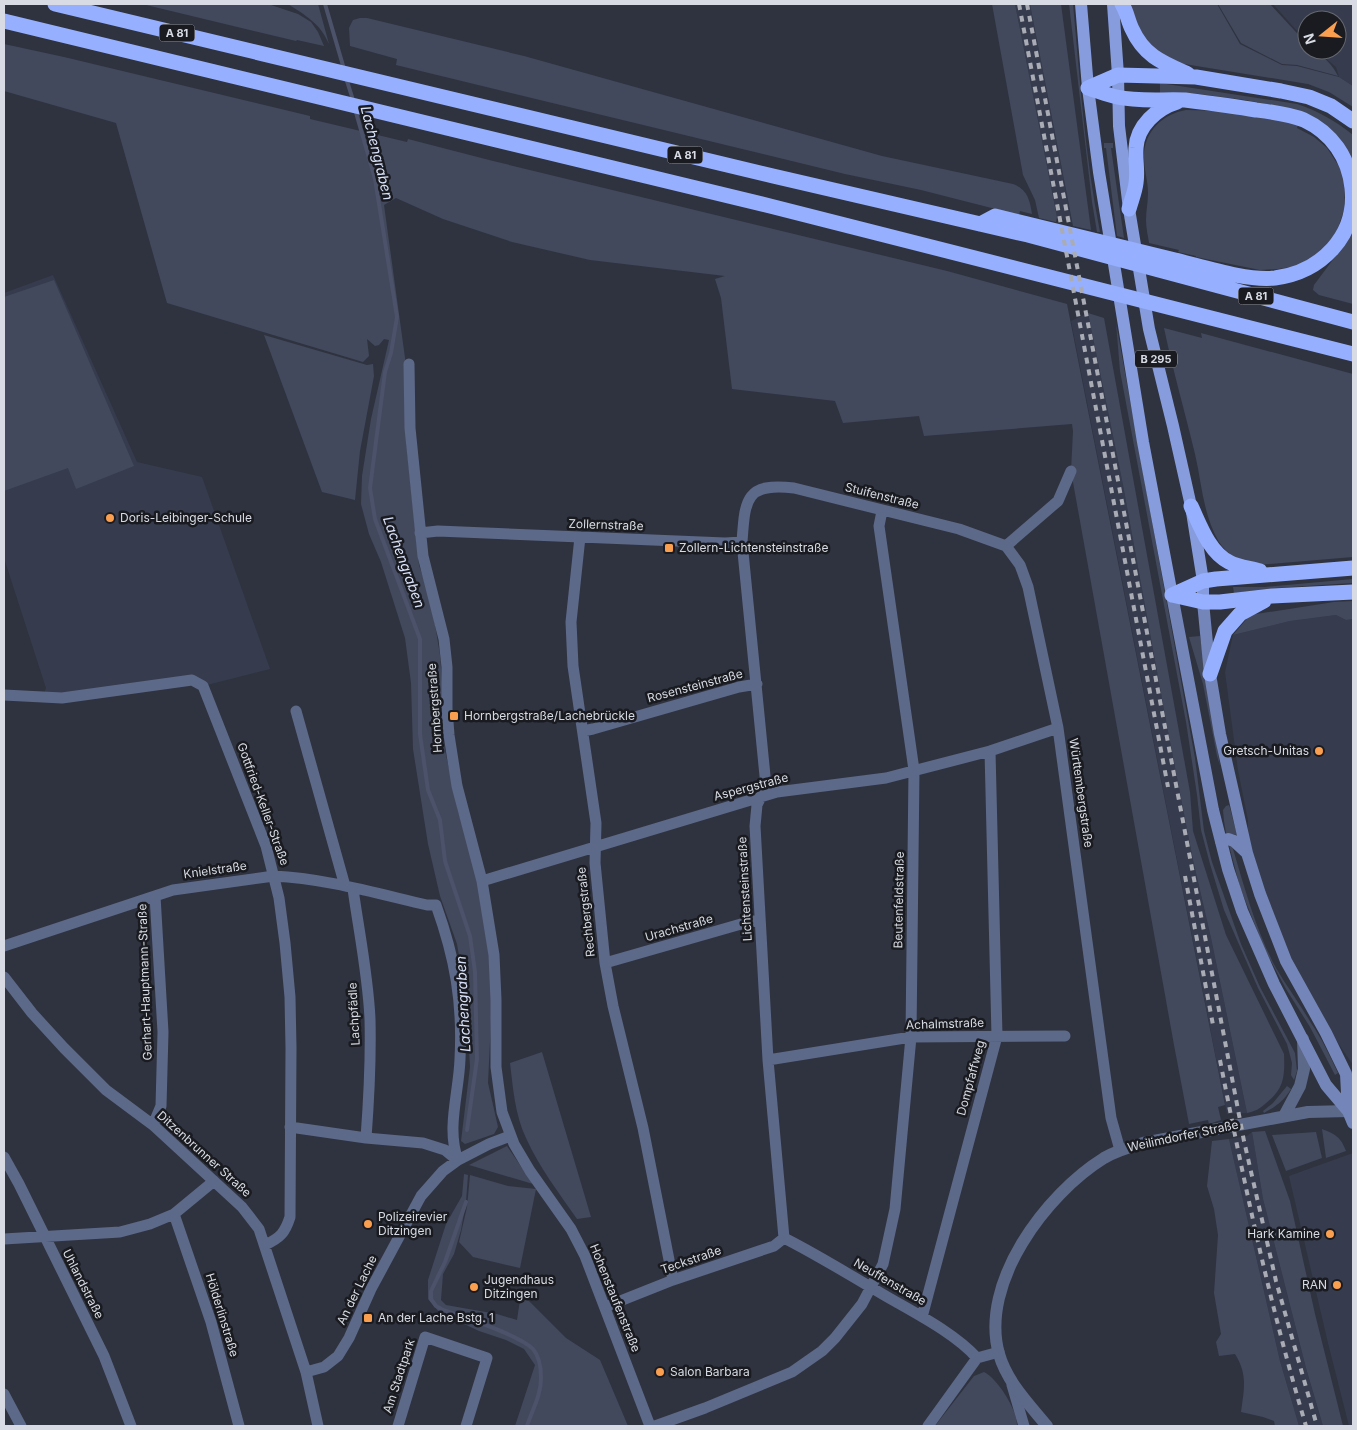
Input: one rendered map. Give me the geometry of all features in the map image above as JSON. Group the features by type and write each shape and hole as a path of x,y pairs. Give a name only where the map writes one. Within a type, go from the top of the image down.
{"highway":[{"name":"A 81","path":"55,4 980,224 1027,229 1158,262 1353,322"},
{"path":"1122,4 1137,41 1145,51 1162,62 1196,77"},
{"name":"A 81","path":"4,21 770,206 1353,354"},
{"path":"1088,88 1118,74 1196,77 1309,97 1331,106 1353,121"},
{"name":"A 81","path":"1088,88 1118,97 1184,100 1291,116 1314,126 1329,138 1342,154 1347,164 1352,193 1351,213 1345,231 1329,254 1306,270 1276,278 1253,278 1158,262"},
{"name":"A 81","path":"1129,209 1136,184 1136,148 1140,132 1147,122 1162,108 1184,100"},
{"path":"1331,347 1353,360"},
{"path":"1191,506 1207,540 1217,554 1229,562 1276,574"},
{"path":"1172,595 1203,582 1226,577 1353,568"},
{"path":"1172,595 1203,602 1220,602 1272,596 1353,592"},
{"path":"1210,674 1225,631 1231,623 1240,614 1272,596"}],"main road":[{"name":"B 295","path":"1081,4 1088,88 1099,172 1145,450 1172,595"},
{"path":"1113,4 1118,97"},
{"name":"B 295","path":"1118,97 1129,209 1149,329 1191,506 1203,582 1203,602"},
{"path":"1172,595 1221,842 1242,911 1254,942 1326,1085 1351,1111"},
{"path":"1203,602 1210,674 1220,734 1247,853 1286,961 1326,1033 1346,1074 1353,1123"},
{"path":"1221,842 1228,839 1234,841 1247,853"}],"street":[{"name":"Hornbergstraße","path":"410,364 410,428 420,533 423,556 444,639 449,734 457,786 482,881 494,955 496,1067 502,1112 510,1136"},
{"path":"1006,546 1058,501 1071,472"},
{"name":"Stuifenstraße","path":"742,542 744,512 747,502 752,495 768,487 777,486 794,488 958,529 1006,546"},
{"name":"Beutenfeldstraße","path":"655,1426 705,1408 792,1372 822,1351 862,1304 883,1264 895,1209 911,1037 914,770 879,526 882,511"},
{"name":"Zollernstraße","path":"420,533 438,532 725,543 742,542"},
{"name":"Rechbergstraße","path":"580,537 571,622 573,666 596,823 595,863 605,963 613,1006 643,1128 672,1280"},
{"name":"Lichtensteinstraße","path":"742,542 766,786 757,805 755,826 768,1060 784,1238"},
{"name":"Württembergstraße","path":"1006,546 1020,565 1028,587 1058,728 1111,1118 1120,1150"},
{"name":"Gottfried-Keller-Straße","path":"4,695 62,698 186,680 198,682 203,686 266,846 274,876 285,943 290,997 291,1048 290,1217 286,1230 275,1240 265,1245"},
{"name":"Rosensteinstraße","path":"583,731 739,687 757,684"},
{"name":"Lachpfädle","path":"296,711 349,887 365,970 370,1017 370,1070 366,1138"},
{"name":"Aspergstraße","path":"482,881 761,796 777,792 886,778 990,751 1058,728"},
{"name":"Dompfaffweg","path":"922,1317 997,1036 990,751"},
{"name":"Knielstraße","path":"4,946 173,890 274,876 288,876 349,887 427,905 436,905 454,964 460,1006 460,1060 453,1147 458,1160"},
{"name":"Gerhart-Hauptmann-Straße","path":"153,1125 161,1106 163,1032 155,896"},
{"name":"Urachstraße","path":"605,963 760,920"},
{"name":"Ditzenbrunner Straße","path":"4,977 32,1013 106,1090 153,1125 242,1206 259,1229 306,1372 318,1426"},
{"name":"Achalmstraße","path":"768,1060 911,1037 1065,1036"},
{"path":"1284,1116 1300,1086 1304,1069 1303,1039"},
{"name":"Weilimdorfer Straße","path":"1024,1426 1011,1382 999,1352 997,1311 1000,1291 1006,1273 1017,1252 1040,1218 1060,1195 1103,1159 1120,1150 1152,1141 1284,1116 1314,1111 1351,1111"},
{"path":"290,1127 366,1138 423,1143 445,1150 458,1160"},
{"name":"An der Lache","path":"306,1372 324,1367 338,1356 349,1338 371,1289 421,1196 443,1171 458,1160 489,1144 510,1136"},
{"name":"Hohenstaufenstraße","path":"510,1136 530,1171 571,1229 585,1256 650,1426"},
{"name":"Uhlandstraße","path":"4,1157 104,1356 131,1426"},
{"path":"4,1239 120,1232 150,1224 174,1214 214,1181"},
{"name":"Hölderlinstraße","path":"174,1214 211,1322 239,1426"},
{"name":"Teckstraße","path":"605,1307 672,1280 774,1246 784,1238"},
{"name":"Neuffenstraße","path":"784,1238 922,1317 967,1347 977,1358"},
{"name":"Am Stadtpark","path":"398,1426 425,1337 487,1358 466,1426"},
{"path":"928,1426 977,1358 999,1352"},
{"name":"Weilimdorfer Straße","path":"1011,1382 1045,1425"},
{"path":"4,1394 21,1426"}],"shaded area":[{"path":"142,4 268,4 298,14 311,22 324,46 296,41"},
{"path":"288,4 318,4 329,44 317,25"},
{"path":"992,4 1015,4 1057,217 1056,222 1039,218 1035,200 1023,175"},
{"path":"1015,4 1030,4 1072,223 1057,217"},
{"path":"1030,4 1061,4 1091,230 1073,226"},
{"path":"1069,4 1073,4 1087,147 1100,232 1097,232 1092,202"},
{"path":"1130,4 1217,4 1240,44 1282,65 1297,66 1339,77 1353,86 1353,107 1329,92 1308,84 1178,63 1149,46 1138,26"},
{"path":"1218,4 1270,4 1297,33 1297,60 1326,60 1338,76 1297,65 1282,64 1241,43"},
{"path":"1273,4 1353,4 1353,86 1339,77 1336,67 1328,60 1347,60 1347,10 1297,10 1297,31"},
{"path":"367,18 524,56 882,156 1013,184 1025,192 1032,214 1020,211 1019,215 396,65 397,59 350,46 349,28 353,20"},
{"path":"4,44 310,116 310,119 407,142 408,139 947,271 1067,304 1225,1105 1218,1107 1221,1120 1209,1124 1208,1120 1189,1124 1071,471 1072,424 924,436 919,416 843,423 835,401 732,389 721,298 715,279 725,276 590,260 512,242 443,219 396,198 384,205 406,365 406,440 419,565 431,600 440,655 443,696 442,736 458,811 478,879 493,980 488,1083 498,1127 494,1134 465,1144 461,1141 470,1067 466,996 457,944 440,896 428,844 413,749 411,683 405,638 381,562 369,534 361,504 362,476 371,419 389,340 384,339 379,345 375,346 367,339 369,356 363,362 167,303 116,123 4,91"},
{"path":"1160,83 1297,104 1305,107 1340,125 1353,135 1353,161 1344,145 1282,107 1191,93 1160,93"},
{"path":"1186,110 1243,114 1286,121 1298,125 1297,128 1314,137 1327,148 1342,171 1345,185 1344,210 1337,231 1327,247 1298,266 1260,270 1196,257 1178,252 1179,250 1149,243 1146,220 1148,189 1144,158 1147,141 1162,120 1177,112"},
{"path":"1104,143 1113,143 1113,148 1111,148 1124,238 1117,236"},
{"path":"1353,229 1353,304 1319,295 1313,290 1314,285 1344,245"},
{"name":"Doris-Leibinger-Schule","path":"53,275 137,462 202,477 270,669 203,686 197,682 43,696 46,688 4,558 4,293"},
{"path":"54,280 134,466 76,489 68,468 4,491 4,297"},
{"path":"1088,313 1123,485 1193,860 1247,1113 1227,1114 1071,321"},
{"path":"1088,313 1104,318 1190,792 1193,831 1226,935 1284,1054 1284,1069 1280,1088 1263,1106 1247,1113 1193,860 1123,485"},
{"path":"1116,323 1195,758 1204,831 1212,862 1241,944 1260,987 1295,1053 1297,1071 1294,1080 1291,1075 1292,1063 1287,1044 1258,988 1224,910 1201,830 1186,722 1120,371"},
{"path":"1164,328 1202,338 1201,333 1353,374 1353,557 1257,565 1235,557 1222,547 1209,521 1206,510 1195,454"},
{"path":"264,335 367,365 373,364 374,376 360,451 355,500 322,492"},
{"path":"1353,579 1353,583 1275,588 1234,593 1233,587 1265,587"},
{"path":"1353,601 1353,619 1346,620 1336,615 1290,621 1233,635 1250,615 1334,602"},
{"path":"1336,615 1346,620 1353,619 1353,1065 1296,981 1247,853 1248,820 1238,770 1225,672 1233,635 1290,621"},
{"path":"1200,636 1220,766 1203,684 1189,637"},
{"path":"1229,805 1237,835 1226,833 1223,810"},
{"path":"1230,844 1257,925 1269,954 1280,975 1322,1041 1338,1073 1335,1075 1310,1027 1286,989 1264,948 1240,887"},
{"path":"542,1052 591,1217 577,1219 537,1159 519,1120 510,1063"},
{"path":"1287,1086 1291,1089 1285,1097 1276,1106 1264,1113 1263,1111 1273,1103"},
{"path":"1322,1129 1337,1137 1342,1142 1346,1151 1326,1158"},
{"path":"1265,1131 1290,1201 1315,1314 1343,1426 1323,1426 1306,1368 1263,1199 1252,1132"},
{"path":"1252,1132 1263,1199 1306,1368 1323,1426 1299,1426 1280,1361 1229,1139 1247,1136"},
{"path":"1316,1132 1322,1158 1286,1171 1272,1135"},
{"path":"1229,1139 1280,1361 1299,1426 1275,1426 1274,1421 1241,1412 1244,1382 1242,1369 1235,1354 1219,1356 1216,1342 1221,1334 1214,1293 1218,1235 1214,1209 1207,1186 1212,1141"},
{"path":"507,1146 533,1184 469,1165"},
{"path":"1353,1153 1353,1426 1349,1426 1289,1176"},
{"path":"464,1174 468,1175 461,1230 454,1254 443,1274 441,1300 446,1305 497,1314 517,1320 521,1293 566,1338 600,1360 628,1426 515,1426 535,1365 524,1349 439,1312 428,1299 428,1280 446,1224 462,1196"},
{"path":"470,1175 508,1186 536,1189 520,1268 473,1257 459,1242 467,1207"},
{"path":"984,1372 1001,1388 1011,1404 1017,1426 935,1426 974,1376"}],"waterway":[{"name":"Lachengraben","path":"325,4 344,69"},
{"name":"Lachengraben","path":"346,78 353,100"},
{"name":"Lachengraben","path":"355,109 375,179 397,317 391,353 385,372 370,488 375,519 420,639 420,734 428,790 440,820 445,861 470,936 475,972 477,1059 467,1130"},
{"name":"Lachengraben","path":"466,1202 445,1262 431,1291 431,1299 436,1306 443,1310 504,1332 533,1349 539,1362 541,1385 527,1426"}],"railway":[{"path":"1019,4 1168,787"},
{"path":"1027,4 1244,1141 1276,1281 1317,1426"},
{"path":"1185,876 1213,1025"},
{"path":"1220,1060 1258,1244 1306,1426"}],"place":[{"name":"Doris-Leibinger-Schule","path":"110,518"},
{"name":"Zollern-Lichtensteinstraße","path":"669,548"},
{"name":"Hornbergstraße/Lachebrückle","path":"454,716"},
{"name":"Gretsch-Unitas","path":"1319,751"},
{"name":"Polizeirevier Ditzingen","path":"368,1224"},
{"name":"Hark Kamine","path":"1330,1234"},
{"name":"RAN","path":"1337,1285"},
{"name":"Jugendhaus Ditzingen","path":"474,1287"},
{"name":"An der Lache Bstg. 1","path":"368,1318"},
{"name":"Salon Barbara","path":"660,1372"}]}
